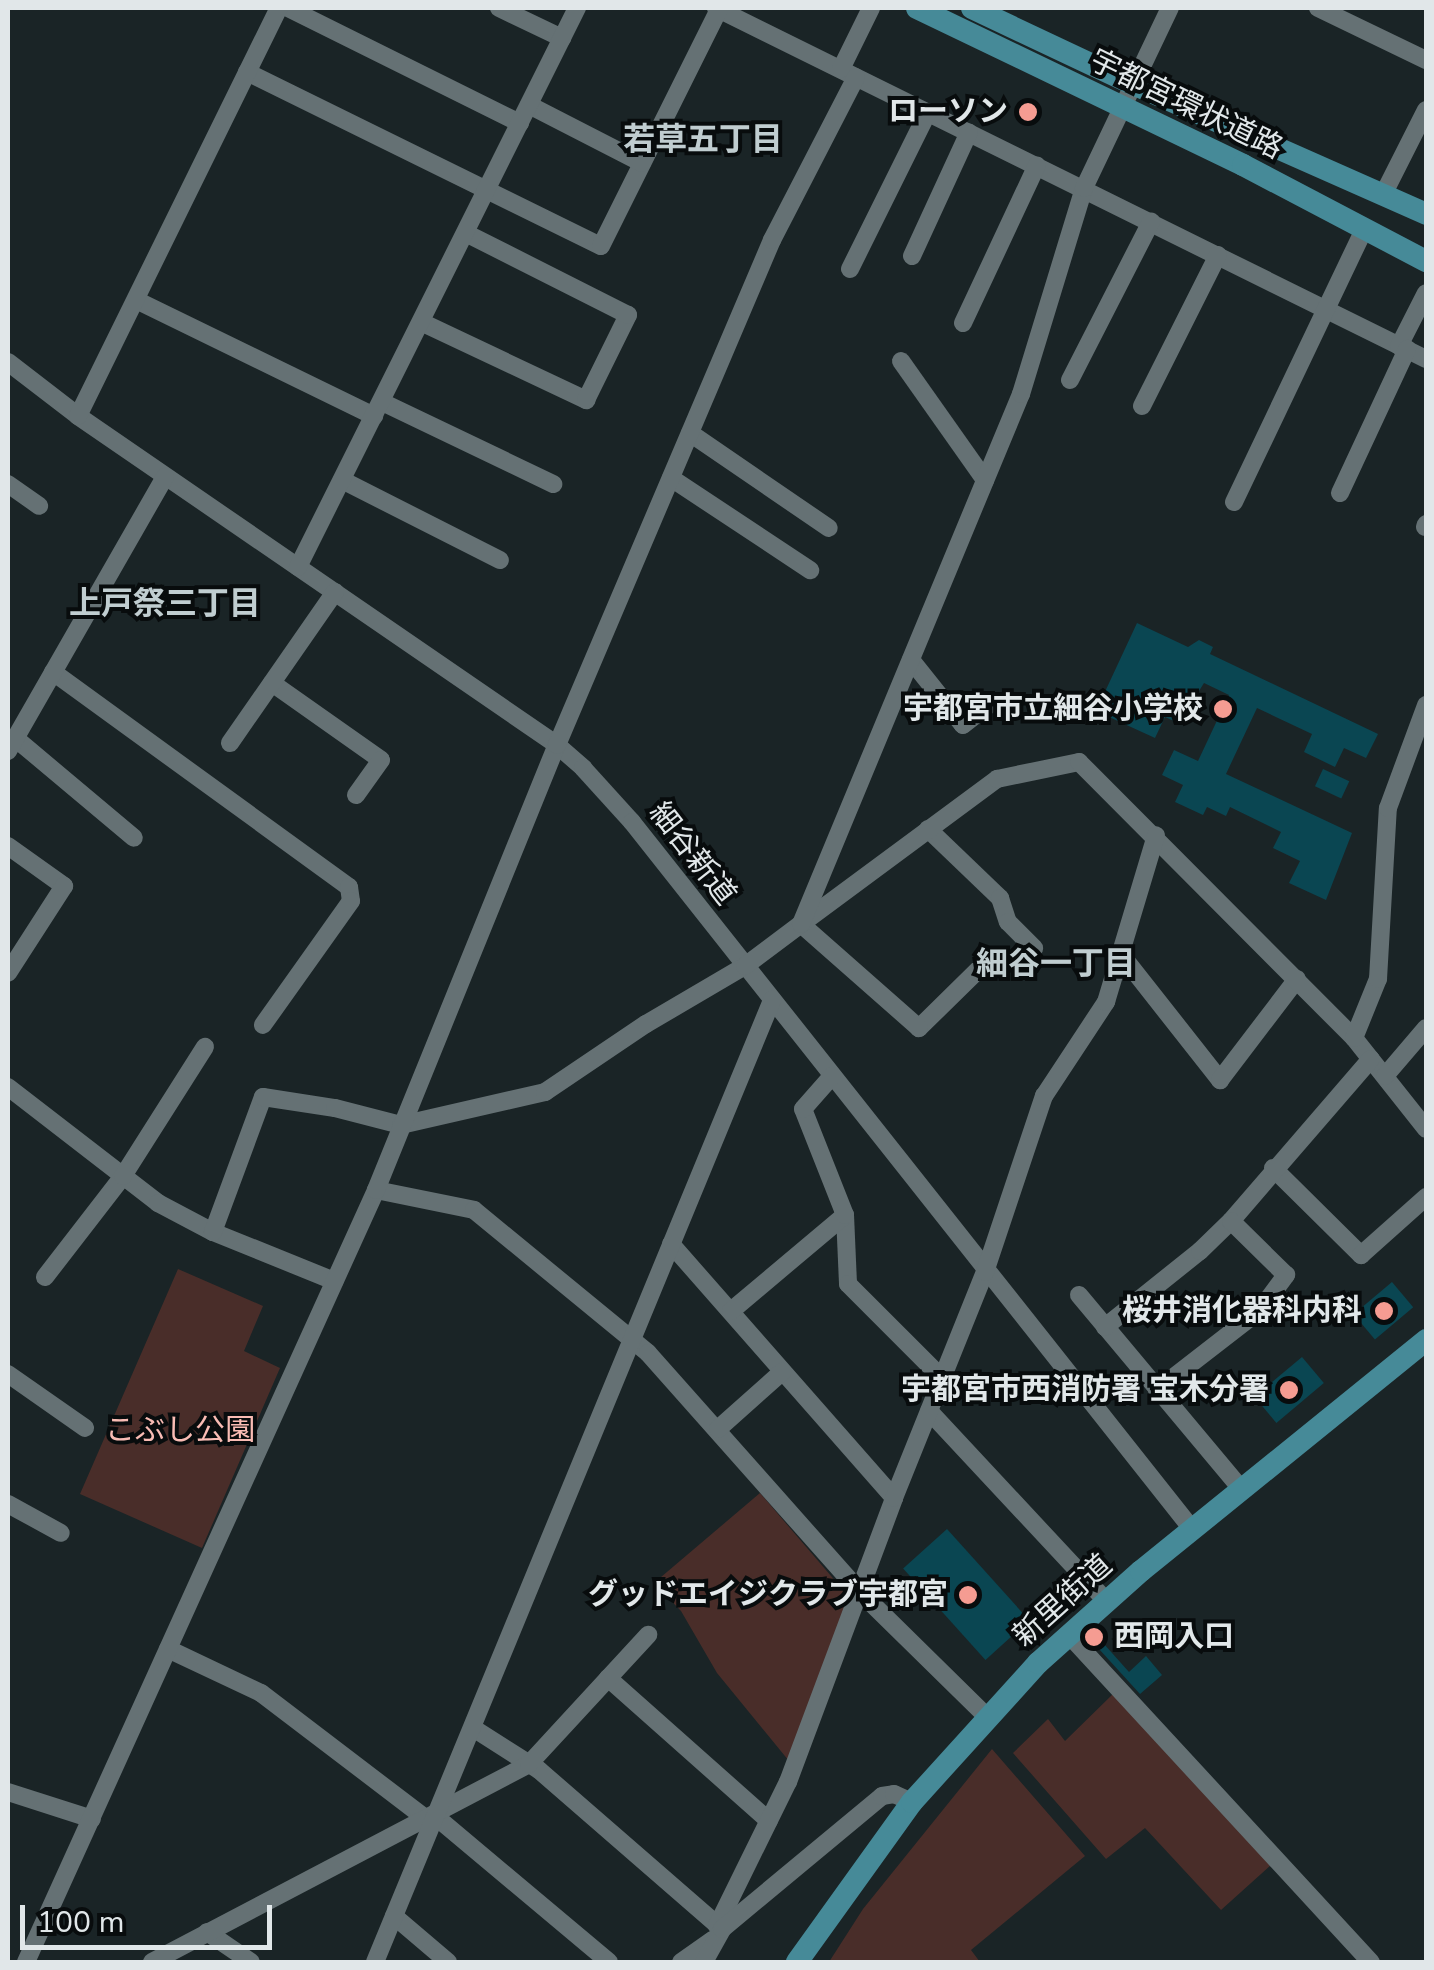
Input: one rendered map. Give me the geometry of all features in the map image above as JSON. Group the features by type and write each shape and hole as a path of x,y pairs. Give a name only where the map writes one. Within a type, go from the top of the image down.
{"main road":[{"name":"宇都宮環状道路","path":"917,8 1243,165 1426,261"},
{"name":"宇都宮環状道路","path":"972,8 1132,84 1426,214"},
{"name":"新里街道","path":"798,1962 912,1802 987,1717 1069,1634 1426,1340"}],"street":[{"path":"78,416 279,8"},
{"path":"288,8 520,123"},
{"path":"499,8 562,38"},
{"path":"298,567 576,8"},
{"path":"247,72 601,246 718,8 1426,359"},
{"path":"26,1962 376,1190 557,746 772,240 849,73 871,8"},
{"path":"801,924 1021,394 1084,188 1170,8"},
{"path":"1318,8 1426,60"},
{"path":"529,105 642,163"},
{"path":"1384,193 1426,110"},
{"path":"850,269 928,112"},
{"path":"912,256 969,132"},
{"path":"963,323 1037,165"},
{"path":"1070,380 1151,222"},
{"path":"1234,502 1364,230"},
{"path":"422,322 586,400 603,366 628,315 466,233"},
{"path":"1142,406 1218,255"},
{"path":"1340,493 1426,293"},
{"path":"136,300 553,484"},
{"path":"901,361 985,480"},
{"name":"細谷新道","path":"8,362 165,477 557,746 609,794 1192,1529"},
{"path":"690,433 830,528"},
{"path":"134,838 10,744 165,477"},
{"path":"671,478 810,570"},
{"path":"342,480 500,560"},
{"path":"8,484 39,506"},
{"path":"230,743 335,592"},
{"path":"910,660 963,725 994,701"},
{"path":"53,672 349,888 351,901 263,1026"},
{"path":"272,683 382,760 356,795"},
{"path":"1354,1038 1378,979 1388,808 1426,704"},
{"path":"213,1232 263,1097 336,1108 401,1125 545,1092 646,1024 745,966 996,779 1079,762 1354,1038 1426,1128"},
{"path":"928,829 1000,898 1008,922 1034,948"},
{"path":"704,1962 769,1821 862,1594 894,1498 986,1272 1044,1096 1106,1002 1156,836"},
{"path":"8,846 64,886 8,973"},
{"path":"801,924 918,1028 978,970"},
{"path":"1120,953 1220,1080 1297,979"},
{"path":"375,1962 432,1814 473,1728 772,1000"},
{"path":"1385,1076 1426,1028"},
{"path":"45,1277 123,1176 205,1047"},
{"path":"1105,1326 1200,1252 1231,1221 1371,1059"},
{"path":"832,1076 803,1108 845,1215 848,1284 941,1377"},
{"path":"8,1087 158,1203 213,1232 334,1282"},
{"path":"1273,1168 1361,1255 1426,1198"},
{"path":"376,1190 474,1210 633,1340 718,1428 862,1594 890,1616 987,1717"},
{"path":"731,1310 845,1215"},
{"path":"1156,1390 1260,1310 1286,1275 1231,1221"},
{"path":"671,1244 894,1498"},
{"path":"1079,1294 1241,1489"},
{"path":"718,1428 782,1372"},
{"path":"8,1374 85,1428"},
{"path":"929,1411 1106,1601"},
{"path":"8,1504 61,1533"},
{"path":"1069,1634 1371,1962"},
{"path":"152,1962 530,1764 648,1635"},
{"path":"168,1649 261,1693 432,1814 609,1962"},
{"path":"608,1678 769,1821"},
{"path":"473,1728 530,1764 717,1932"},
{"path":"8,1792 92,1819"},
{"path":"681,1962 882,1796 894,1794 912,1802"},
{"path":"394,1916 448,1962"},
{"path":"208,1932 251,1962"}],"green space":[{"name":"こぶし公園","path":"178,1269 263,1306 244,1351 280,1368 202,1548 80,1494"},
{"path":"760,1493 849,1597 789,1761 717,1673 681,1611 654,1583"},
{"path":"1115,1692 1271,1865 1221,1910 1145,1828 1106,1859 1013,1753 1048,1719 1065,1741"},
{"path":"992,1749 1085,1856 971,1950 980,1962 829,1962 863,1909"}],"building":[{"path":"1137,623 1188,647 1199,640 1213,647 1210,654 1378,734 1366,758 1344,748 1335,767 1304,752 1312,734 1257,708 1226,774 1352,833 1326,900 1289,883 1300,861 1273,848 1281,832 1230,807 1226,816 1207,807 1203,815 1175,802 1183,785 1162,775 1174,750 1198,761 1229,695 1204,683 1176,722 1165,717 1155,738 1096,711"},
{"path":"1323,769 1349,781 1341,798 1315,786"},
{"name":"桜井消化器科内科","path":"1392,1282 1413,1307 1375,1339 1354,1314"},
{"name":"宇都宮市西消防署 宝木分署","path":"1302,1357 1324,1383 1276,1423 1255,1397"},
{"name":"グッドエイジクラブ宇都宮","path":"947,1529 1029,1620 985,1660 903,1568"},
{"path":"1104,1644 1129,1672 1146,1656 1162,1675 1140,1694 1099,1649"}],"place":[{"name":"ローソン","path":"1028,112"},
{"name":"宇都宮市立細谷小学校","path":"1223,709"},
{"name":"桜井消化器科内科","path":"1384,1311"},
{"name":"宇都宮市西消防署 宝木分署","path":"1289,1390"},
{"name":"グッドエイジクラブ宇都宮","path":"968,1595"},
{"name":"西岡入口","path":"1094,1637"}],"district":[{"name":"若草五丁目","path":"703,140"},
{"name":"上戸祭三丁目","path":"165,604"},
{"name":"細谷一丁目","path":"1056,964"}]}
